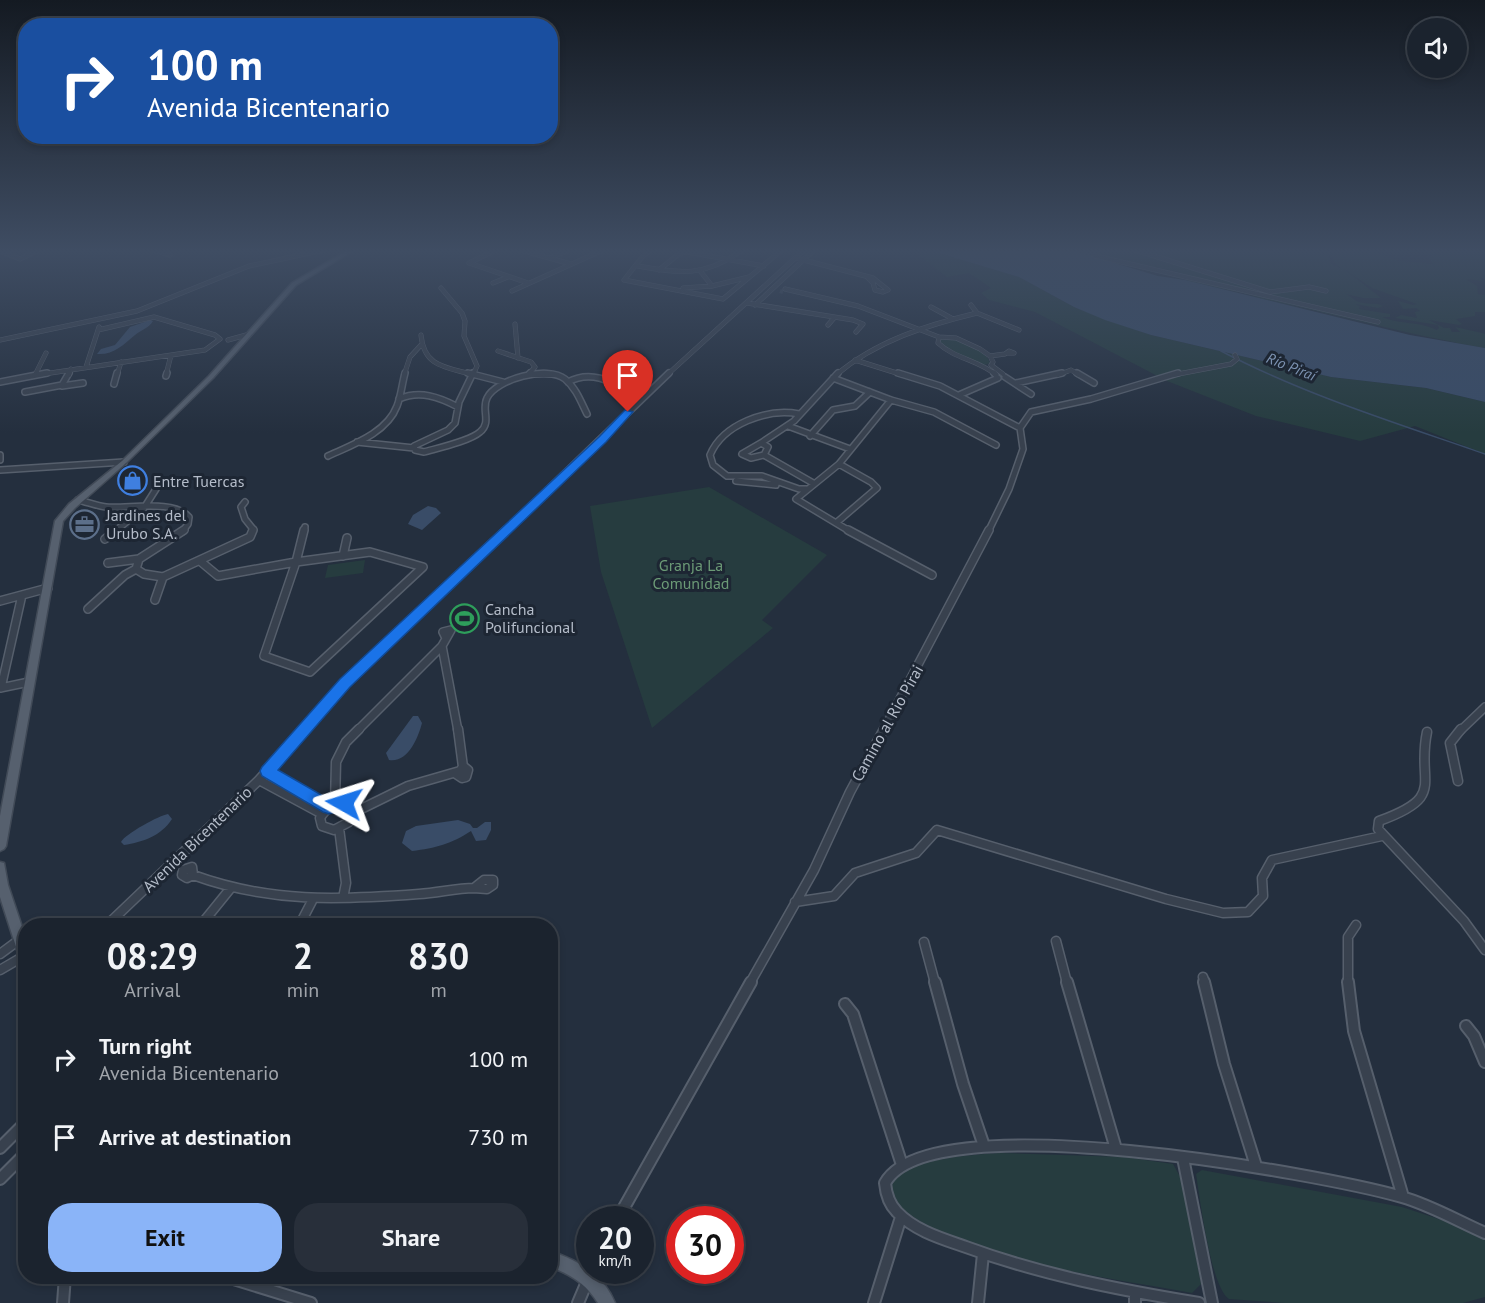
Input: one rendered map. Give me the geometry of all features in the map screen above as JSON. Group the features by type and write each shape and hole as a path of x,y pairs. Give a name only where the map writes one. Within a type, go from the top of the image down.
{"main road":[{"path":"0,846 59,521 78,500 124,462 211,377 270,311"},
{"path":"0,867 18,937"},
{"path":"558,1262 576,1268"},
{"path":"597,1284 607,1303"}],"street":[{"path":"0,340 140,311"},
{"path":"395,445 419,442 448,430 458,416 461,397 474,374 476,360 464,336 465,321 460,311"},
{"name":"Avenida Bicentenario","path":"114,918 259,780 345,683 603,440 645,395 738,311"},
{"path":"794,311 823,316"},
{"path":"797,311 861,322 862,326 856,332"},
{"path":"870,311 939,337 956,338 990,356 993,362 988,366"},
{"path":"937,311 953,319"},
{"path":"1330,311 1378,322"},
{"path":"799,320 804,313"},
{"path":"813,483 764,455 751,458 742,454 788,426 833,378 864,355 920,330 977,313 1019,330"},
{"path":"86,367 99,327 154,317 215,334 224,341 243,343"},
{"path":"828,325 834,318"},
{"path":"515,324 518,358"},
{"path":"0,382 71,369 205,350 224,341 250,334"},
{"path":"421,335 421,345 430,360 437,365 474,374 487,380 504,382"},
{"path":"939,337 938,343 948,352 967,362 988,366 1030,394"},
{"path":"328,456 385,422 396,410 408,358 416,347 421,345"},
{"path":"498,351 534,364 534,370 526,376"},
{"path":"35,375 46,353"},
{"path":"990,356 1007,353"},
{"path":"166,376 171,355"},
{"path":"864,355 865,362"},
{"path":"855,360 959,395 1020,428 1031,412 1091,399 1185,371 1231,364 1237,359 1235,355"},
{"path":"114,384 121,362"},
{"path":"988,366 997,376"},
{"path":"64,385 71,369"},
{"path":"1016,383 1052,377 1071,370 1094,383"},
{"path":"354,442 395,445 424,452 481,432 487,422 484,406 486,398 493,389 504,382 526,376 555,375 568,382 587,414"},
{"path":"568,382 580,376 600,378 634,393 645,395"},
{"path":"959,395 997,376 1004,376"},
{"path":"833,378 947,418 996,445"},
{"path":"25,392 83,383"},
{"path":"810,436 833,410 855,406 870,392"},
{"path":"634,393 639,401"},
{"path":"399,399 415,394 426,394 458,407"},
{"path":"445,400 461,397"},
{"path":"891,400 840,464 813,483 796,499 932,575"},
{"path":"799,414 780,411 737,428 721,436 710,455 713,465 727,476 762,476 804,491"},
{"path":"788,426 850,449"},
{"name":"Camino al Rio Pirai","path":"626,1206 697,1081 730,1015 814,870 850,792 978,553 1008,489 1023,449 1020,428"},
{"path":"414,448 419,442"},
{"path":"760,442 768,447 764,455"},
{"path":"0,471 124,462"},
{"path":"836,523 877,488 840,464"},
{"path":"735,481 772,483 804,491"},
{"path":"105,539 144,508 156,489"},
{"path":"78,500 105,507 179,508 189,517 188,524 183,531 139,559 108,563"},
{"path":"136,569 144,574 163,576 250,537 254,533 241,507 245,502"},
{"path":"200,561 218,576 260,567 296,563 370,552 423,567 310,672 264,656 296,563 305,527"},
{"path":"343,556 347,538"},
{"path":"88,609 125,575 136,569 139,559"},
{"path":"155,600 163,576"},
{"path":"0,602 48,588"},
{"path":"22,595 0,688 29,682"},
{"path":"444,642 463,766 468,770 466,777 462,778 456,774 420,782 353,813 349,822 339,828 325,829 320,823 328,809 337,798 334,772 339,754 346,742 444,642"},
{"path":"1458,781 1450,743 1466,723 1485,707"},
{"path":"1427,732 1423,745 1427,780 1421,798 1401,813 1379,821 1378,829 1382,836 1432,885 1464,921 1485,950"},
{"path":"267,771 328,809"},
{"path":"259,780 328,809 347,804 353,813"},
{"path":"339,828 346,883 343,898"},
{"path":"795,902 834,896 855,873 916,853 937,830 1166,899 1223,913 1248,912 1263,896 1262,878 1272,860 1382,836"},
{"path":"193,875 230,889 312,901 436,893 474,888"},
{"path":"206,918 230,889"},
{"path":"303,918 312,901"},
{"path":"1356,925 1348,937 1347,976 1354,1031 1403,1197"},
{"path":"0,954 18,941"},
{"path":"1056,941 1081,1036 1116,1149"},
{"path":"924,942 963,1084 984,1146"},
{"path":"0,970 18,961"},
{"path":"1203,977 1224,1064 1256,1166"},
{"path":"845,1004 853,1014 902,1165"},
{"path":"1466,1026 1474,1036 1485,1062"},
{"path":"0,1148 18,1130"},
{"path":"1199,1303 1135,1298 983,1254 943,1239 901,1216 890,1205 885,1183 891,1172 923,1157 984,1146 1024,1145 1116,1149 1256,1166 1403,1197 1485,1233"},
{"path":"1183,1158 1212,1303"},
{"path":"0,1179 18,1161"},
{"path":"874,1303 901,1216"},
{"path":"978,1303 983,1254"},
{"path":"63,1303 64,1284"},
{"path":"249,1284 310,1303"},
{"path":"578,1303 587,1284"}],"green space":[{"path":"1030,311 1084,311 1151,335 1331,377 1426,388 1485,402 1485,454 1415,426 1360,441 1256,416 1167,381"},
{"path":"1315,311 1370,311 1390,314 1390,317 1382,317 1437,330 1438,325 1395,318 1401,315 1417,318 1415,312 1420,311 1485,311 1475,312 1475,316 1456,319 1462,324 1459,325 1429,320 1444,328 1450,328 1452,332 1460,332 1455,327 1485,334 1485,348"},
{"path":"939,339 977,348 990,363 978,365 964,360 940,344"},
{"name":"Granja La Comunidad","path":"709,487 827,555 762,620 773,628 652,728 601,572 590,506"},
{"path":"365,560 363,573 325,578 328,565"},
{"path":"999,1153 1124,1157 1173,1164 1183,1182 1201,1284 1192,1293 1086,1274 1007,1256 956,1239 921,1222 895,1201 890,1190 894,1179 915,1166 944,1159"},
{"path":"1202,1170 1402,1207 1457,1225 1485,1240 1485,1297 1463,1303 1285,1303 1229,1299 1217,1278 1207,1242 1196,1174"}],"water":[{"name":"Río Piraí","path":"1083,311 1311,311 1410,335 1485,348 1485,402 1426,388 1331,377 1151,335"},
{"path":"153,321 118,349 97,354 101,349 115,345 130,327"},
{"path":"428,506 436,508 441,513 422,530 408,524 413,515"},
{"path":"413,716 418,716 422,723 415,742 402,758 389,760 386,753"},
{"path":"168,814 172,819 157,834 131,844 124,845 121,842 143,825"},
{"path":"458,820 470,824 473,828 485,822 491,822 491,830 486,840 476,841 471,831 450,842 421,850 412,851 402,843 406,831 416,826"}],"waterway":[{"name":"Río Piraí","path":"1221,351 1318,395 1485,454"}],"place":[{"name":"Entre Tuercas","path":"132,481"},
{"name":"Jardines del Urubo S.A.","path":"85,524"},
{"name":"Cancha Polifuncional","path":"464,618"}],"route":[{"path":"344,803 329,807 267,771 345,683 603,440 628,412"}]}
